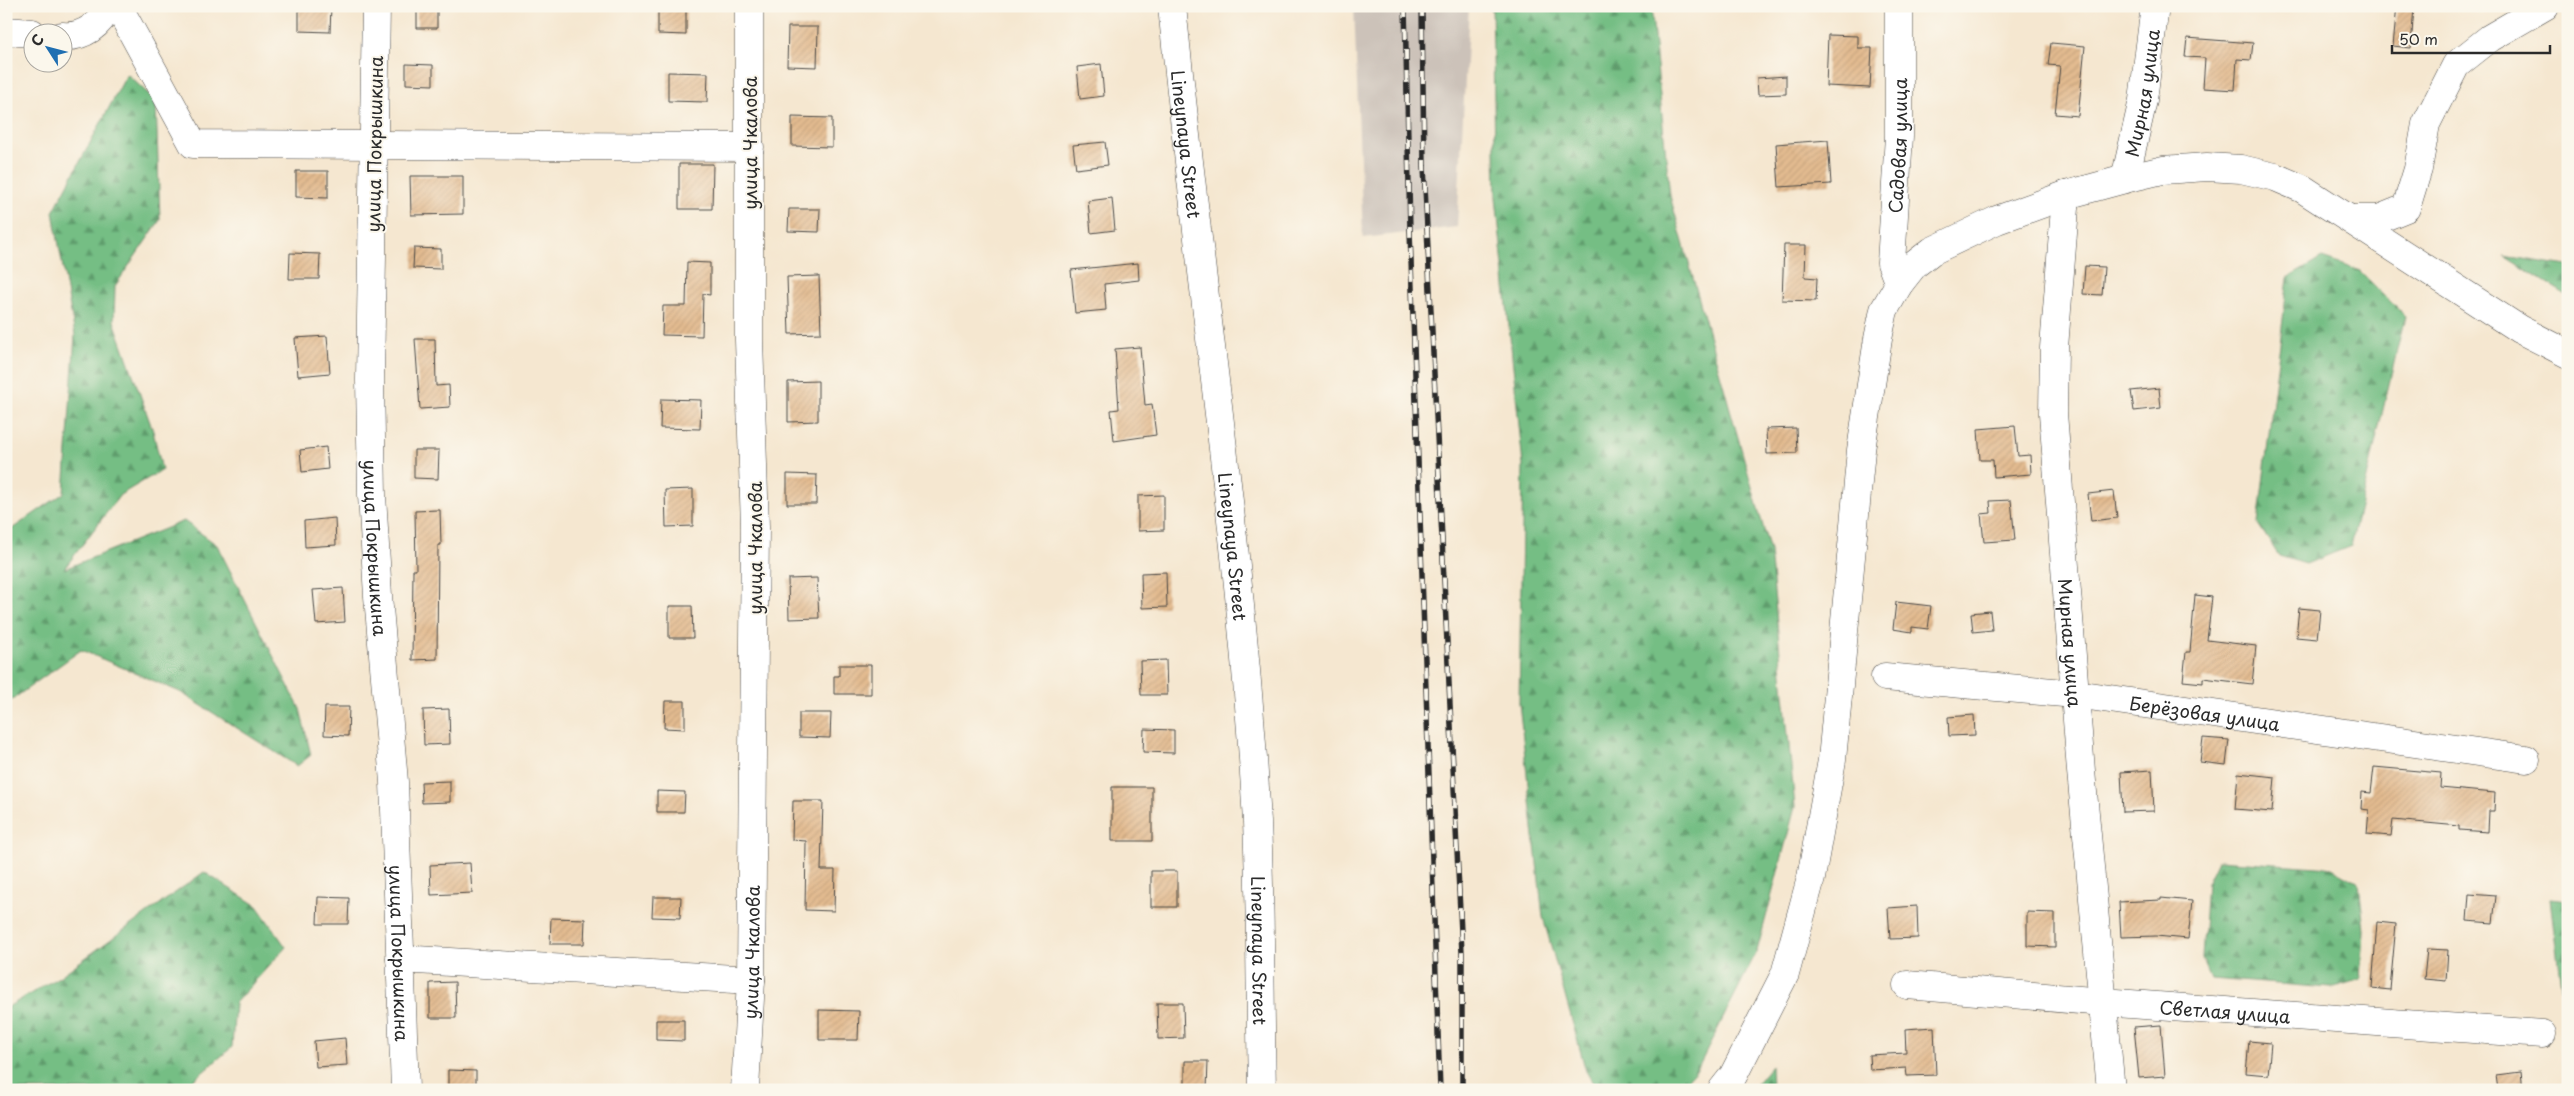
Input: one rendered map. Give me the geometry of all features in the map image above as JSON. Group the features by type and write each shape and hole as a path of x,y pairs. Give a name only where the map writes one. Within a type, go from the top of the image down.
{"street":[{"path":"72,38 75,38 103,20 108,6"},
{"path":"118,6 194,144 375,147 750,147"},
{"name":"улица Покрышкина","path":"376,6 370,380 372,495 378,596 394,782 405,1090"},
{"name":"улица Чкалова","path":"745,1090 751,980 755,527 749,340 749,6"},
{"name":"Lineynaya Street","path":"1172,6 1222,426 1241,625 1257,823 1262,1090"},
{"name":"Садовая улица","path":"1899,6 1899,136 1891,263 1899,284"},
{"name":"Мирная улица","path":"2125,179 2143,100 2155,6"},
{"path":"2351,219 2379,219 2406,208 2418,169 2426,124 2456,65 2490,38 2545,6"},
{"path":"6,31 22,32"},
{"path":"1722,1090 1733,1076 1785,974 1811,878 1832,760 1861,450 1878,338 1884,310 1899,284 1914,265 1932,251 1997,220 2066,195 2163,170 2207,167 2241,169 2275,177 2303,189 2519,329 2568,354"},
{"name":"Мирная улица","path":"2066,195 2054,348 2053,413 2075,694 2111,1090"},
{"name":"Берёзовая улица","path":"1884,677 2075,694 2526,758"},
{"path":"400,959 751,980"},
{"name":"Светлая улица","path":"1907,985 2103,1002 2542,1034"}],"shaded area":[{"path":"1354,6 1469,6 1457,227 1363,238"}],"green space":[{"path":"1492,6 1651,6 1670,196 1770,551 1795,807 1757,951 1698,1068 1678,1090 1597,1090 1586,1071 1543,917 1519,703 1523,465 1496,197"},
{"path":"127,74 156,101 160,220 115,286 114,321 153,431 162,470 120,495 64,569 184,521 217,545 300,709 311,755 297,766 180,692 81,650 6,704 6,533 64,493 75,335 53,212"},
{"path":"2504,256 2568,266 2568,296"},
{"path":"2322,258 2360,271 2405,316 2351,546 2306,564 2279,556 2258,524 2288,278"},
{"path":"2218,860 2332,868 2359,883 2364,930 2361,979 2331,988 2211,979 2202,958 2207,883"},
{"path":"204,872 257,906 286,947 235,1003 232,1047 182,1090 6,1090 6,1008 59,977"},
{"path":"2550,899 2568,901 2568,1026 2566,1026"},
{"path":"1771,1066 1772,1090 1751,1090"}],"building":[{"path":"299,6 331,6 330,32 299,31"},
{"path":"417,6 437,6 437,28 417,28"},
{"path":"2397,6 2414,6 2411,48 2393,46"},
{"path":"658,8 686,8 686,35 658,34"},
{"path":"788,27 818,27 817,67 787,66"},
{"path":"1828,35 1858,36 1858,48 1872,48 1870,88 1826,86"},
{"path":"2187,38 2253,43 2251,60 2237,59 2235,90 2203,88 2205,58 2185,57"},
{"path":"2051,43 2085,46 2078,116 2055,114 2060,66 2048,65"},
{"path":"406,64 433,65 433,85 406,84"},
{"path":"1101,64 1104,96 1080,99 1077,67"},
{"path":"668,72 708,73 707,102 668,101"},
{"path":"1786,76 1786,94 1758,95 1757,78"},
{"path":"792,117 832,118 832,147 792,146"},
{"path":"1828,140 1831,184 1779,187 1776,144"},
{"path":"1105,142 1108,165 1076,169 1073,145"},
{"path":"679,164 713,164 712,209 679,209"},
{"path":"296,171 328,171 328,198 296,197"},
{"path":"410,176 463,176 463,214 411,215"},
{"path":"1112,198 1115,230 1091,233 1088,201"},
{"path":"789,209 820,209 819,232 788,231"},
{"path":"1784,245 1806,245 1805,277 1817,278 1816,301 1782,300"},
{"path":"414,248 441,249 441,269 413,268"},
{"path":"290,253 320,254 319,279 289,279"},
{"path":"687,262 710,263 710,295 703,294 702,336 662,335 663,306 686,306"},
{"path":"1138,263 1139,280 1104,284 1106,310 1075,313 1071,270"},
{"path":"2085,266 2104,267 2102,295 2083,294"},
{"path":"819,276 821,333 789,334 787,277"},
{"path":"327,336 330,373 298,376 295,338"},
{"path":"415,339 435,339 436,386 449,385 450,407 420,409"},
{"path":"1140,347 1145,405 1152,404 1156,435 1114,441 1111,410 1119,409 1115,349"},
{"path":"818,381 818,421 788,422 788,382"},
{"path":"2159,388 2161,408 2134,411 2131,391"},
{"path":"661,399 701,400 700,429 660,428"},
{"path":"2015,426 2018,456 2030,455 2031,474 1994,477 1993,460 1980,460 1978,429"},
{"path":"1796,428 1797,453 1767,454 1766,429"},
{"path":"326,447 328,469 302,472 300,450"},
{"path":"414,450 439,450 438,479 414,478"},
{"path":"787,474 817,475 816,504 787,504"},
{"path":"693,489 693,526 666,527 665,490"},
{"path":"2114,491 2117,518 2091,521 2088,494"},
{"path":"1164,495 1164,530 1138,531 1138,496"},
{"path":"2011,500 2015,540 1984,542 1981,514 1991,513 1990,501"},
{"path":"440,510 441,545 438,545 437,659 412,660 413,570 416,570 415,511"},
{"path":"335,518 336,545 305,547 304,521"},
{"path":"1166,572 1167,607 1142,608 1141,573"},
{"path":"817,578 819,618 789,619 788,579"},
{"path":"343,588 345,622 316,624 313,590"},
{"path":"2195,595 2212,597 2207,640 2256,646 2252,684 2203,678 2203,683 2183,681 2186,652 2190,652"},
{"path":"1896,602 1931,606 1928,629 1912,627 1912,632 1893,629"},
{"path":"669,606 692,606 693,638 669,638"},
{"path":"2299,608 2320,610 2317,639 2296,637"},
{"path":"1990,611 1992,630 1973,632 1971,613"},
{"path":"1166,660 1167,695 1141,695 1140,661"},
{"path":"839,665 871,665 871,694 834,694 834,676 839,676"},
{"path":"665,701 685,701 685,729 664,728"},
{"path":"325,707 349,707 348,736 324,735"},
{"path":"449,709 450,744 424,745 423,710"},
{"path":"799,713 831,713 830,738 799,737"},
{"path":"1974,715 1975,735 1949,736 1948,717"},
{"path":"1144,729 1174,730 1174,753 1143,752"},
{"path":"2203,738 2229,740 2226,765 2200,762"},
{"path":"2374,767 2441,773 2440,788 2495,793 2494,811 2489,811 2488,832 2459,830 2459,826 2393,820 2391,836 2367,834 2369,810 2361,809 2362,792 2371,793"},
{"path":"2152,770 2154,811 2123,812 2121,772"},
{"path":"2238,773 2275,777 2272,812 2235,809"},
{"path":"450,781 450,802 422,803 421,782"},
{"path":"1112,787 1152,787 1152,841 1112,841"},
{"path":"657,791 685,792 684,812 657,812"},
{"path":"793,801 823,801 821,870 835,870 834,911 805,910 806,841 792,840"},
{"path":"470,863 472,893 431,895 430,865"},
{"path":"1151,871 1177,871 1177,907 1151,907"},
{"path":"2469,894 2496,896 2493,923 2467,921"},
{"path":"318,897 349,898 348,924 317,924"},
{"path":"653,897 681,897 680,918 652,917"},
{"path":"2161,898 2192,901 2188,939 2156,936 2121,937 2119,902 2161,900"},
{"path":"1917,906 1918,938 1890,939 1888,908"},
{"path":"2027,912 2055,913 2055,947 2027,946"},
{"path":"551,918 585,919 584,944 550,944"},
{"path":"2377,922 2396,924 2390,990 2372,988"},
{"path":"2427,949 2448,950 2446,981 2424,979"},
{"path":"455,982 456,1018 430,1018 430,983"},
{"path":"1157,1003 1183,1003 1184,1038 1158,1039"},
{"path":"819,1010 859,1011 858,1040 819,1040"},
{"path":"656,1020 684,1020 684,1041 656,1040"},
{"path":"2161,1025 2165,1076 2139,1078 2134,1027"},
{"path":"1934,1027 1936,1075 1907,1076 1906,1068 1870,1070 1869,1055 1906,1053 1905,1029"},
{"path":"345,1038 347,1065 316,1067 314,1041"},
{"path":"2249,1041 2271,1043 2268,1075 2246,1073"},
{"path":"1185,1061 1208,1061 1207,1090 1185,1090"},
{"path":"448,1070 476,1071 476,1090 448,1090"},
{"path":"2521,1072 2523,1090 2498,1090 2496,1075"}],"railway":[{"path":"1405,6 1410,231 1440,1090"},
{"path":"1422,6 1424,166 1462,953 1462,1090"}]}
